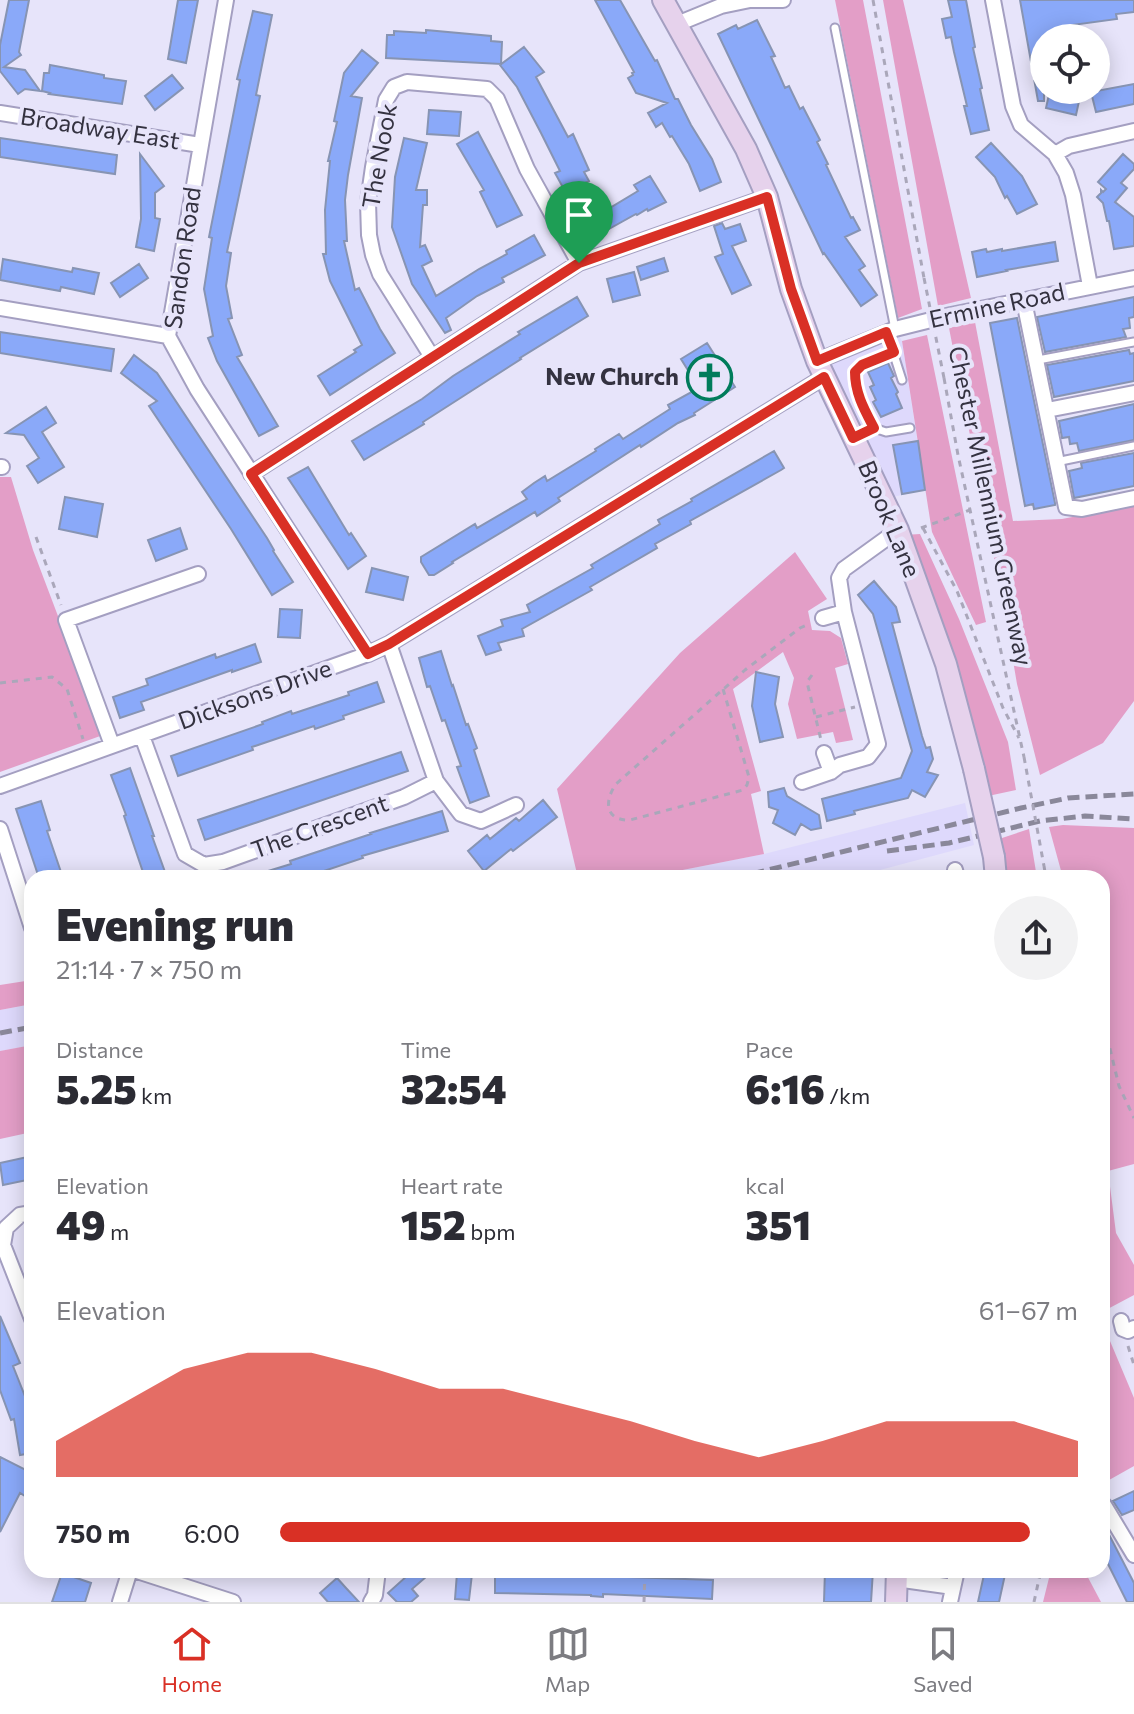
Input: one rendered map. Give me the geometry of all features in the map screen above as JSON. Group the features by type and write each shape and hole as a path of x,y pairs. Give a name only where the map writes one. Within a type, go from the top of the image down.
{"street":[{"name":"Sandon Road","path":"226,0 168,336 197,389 368,654"},
{"name":"Brook Lane","path":"663,0 746,149 767,197 791,289 821,369 898,530 946,664 974,769 995,868"},
{"path":"677,24 721,6 750,0 783,0"},
{"path":"993,0 1013,106 1021,125 1055,154 1066,173 1090,286"},
{"name":"The Nook","path":"432,357 380,274 369,235 368,202 373,167 386,100 394,87 407,82 487,89 497,99 527,169 579,263"},
{"name":"Broadway East","path":"0,113 200,145"},
{"path":"1055,154 1069,146 1134,131"},
{"path":"251,474 579,263 767,197"},
{"name":"Ermine Road","path":"821,369 891,330 1134,278"},
{"path":"1024,301 1066,507 1082,509 1134,498"},
{"path":"0,308 168,336"},
{"name":"Dicksons Drive","path":"0,786 389,644 821,369"},
{"path":"1047,410 1134,393"},
{"path":"802,782 831,772 840,765 868,757 878,744 844,612 839,578 844,569 898,530"},
{"path":"112,745 66,620 198,574"},
{"path":"823,618 844,612"},
{"path":"389,644 436,781 461,814 481,821 516,805"},
{"name":"The Crescent","path":"142,736 185,854 204,865 223,862 404,797 436,781"},
{"path":"824,753 831,772"},
{"path":"0,829 24,903"},
{"path":"24,1214 6,1228 3,1245 24,1299"},
{"path":"1110,1515 1134,1553"},
{"path":"120,1602 129,1578"},
{"path":"157,1578 233,1602"},
{"path":"371,1602 377,1578"},
{"path":"896,1578 896,1602"},
{"path":"907,1578 951,1594"}],"lane":[{"path":"835,28 894,352 902,380"},
{"path":"1038,360 1134,342"},
{"path":"894,352 862,365 855,372 855,387 874,428 886,432 910,428"},
{"path":"853,438 874,428"},
{"path":"1056,462 1134,446"}],"path":[{"name":"Chester Millennium Greenway","path":"873,0 924,278 970,510 1021,741 1045,870"},
{"path":"970,510 923,528 957,591 1003,708 1021,741"},
{"path":"36,537 66,620"},
{"path":"723,689 749,777 743,790 630,820 621,821 613,816 608,806 609,795 616,784 723,689 745,670 800,628 823,618"},
{"path":"812,675 807,682 824,753"},
{"path":"0,683 52,677 67,689 88,753"},
{"path":"816,717 867,704"},
{"path":"1110,1049 1119,1086 1134,1118"},
{"path":"644,1602 645,1578"},
{"path":"1034,1602 1039,1578"}],"shaded area":[{"path":"835,0 863,0 922,309 898,318"},
{"path":"883,0 903,0 971,298 938,306"},
{"path":"975,322 1013,521 1062,519 1134,505 1134,701 1103,743 1040,775 1010,643 1020,640 1015,608 1004,609 949,328"},
{"path":"895,329 902,341 925,490 883,499 817,361"},
{"path":"927,335 986,622 976,625 932,532 902,341"},
{"path":"0,477 11,477 33,550 103,735 0,772"},
{"path":"920,534 959,619 1008,742 1016,790 988,796 904,535"},
{"path":"795,552 827,599 808,611 812,630 830,631 841,638 848,664 835,668 853,740 836,743 833,732 797,739 788,704 794,678 783,652 733,689 761,791 751,794 764,854 683,870 576,870 557,789 680,653"},
{"path":"965,803 974,845 880,870 683,870 764,854"},
{"path":"1049,827 1134,828 1134,1164 1110,1170 1110,870 1061,870"},
{"path":"1029,829 1036,870 1003,870 999,839"},
{"path":"24,981 24,1006 0,1010 0,985"},
{"path":"24,1006 24,1046 0,1051 0,1010"},
{"path":"24,1046 24,1134 0,1139 0,1051"},
{"path":"1110,1186 1116,1233 1134,1265 1134,1295 1110,1308"},
{"path":"1110,1341 1134,1398 1134,1466 1110,1480"},
{"path":"1049,1578 1088,1578 1101,1602 1043,1602"}],"building":[{"path":"9,0 29,0 19,52 21,55 4,67 25,70 40,91 25,89 18,94 0,71 0,45"},
{"path":"178,0 198,0 186,63 168,59"},
{"path":"595,0 620,0 712,159 721,182 700,191 689,164 672,136 662,123 656,127 648,113 667,103 636,93 628,78 634,72"},
{"path":"948,0 966,0 989,130 971,134 951,37 946,38 942,19 952,17"},
{"path":"1020,0 1134,0 1134,12 1116,14 1117,19 1080,24 1030,24 1030,56"},
{"path":"253,11 272,15 256,95 260,96 227,252 231,253 226,286 232,318 228,319 242,355 237,357 278,426 259,436 217,361 208,338 213,336 204,289 212,238 209,237 240,80 237,79"},
{"path":"757,20 775,56 771,57 785,88 789,86 800,109 803,107 820,140 817,142 826,165 851,218 860,230 845,237 865,266 859,270 877,295 861,306 823,254 718,34"},
{"path":"426,30 491,36 491,41 502,42 501,64 386,58 387,35 394,35 394,31 426,33"},
{"path":"524,47 544,72 536,77 568,137 573,134 589,170 584,172 589,181 566,193 555,173 560,171 541,133 517,87 500,65"},
{"path":"362,50 378,63 351,96 362,98 348,175 345,200 347,241 344,241 355,290 359,288 395,353 330,395 318,376 362,345 330,281 323,254 326,254 328,161 337,122 334,121 344,73"},
{"path":"50,65 126,81 122,104 42,91 44,73 49,73"},
{"path":"172,75 183,88 155,110 145,96"},
{"path":"1134,84 1134,104 1096,112 1094,104 1110,104 1110,88"},
{"path":"1047,104 1078,104 1076,115 1046,108"},
{"path":"429,110 461,112 459,136 427,134"},
{"path":"478,132 522,215 497,227 480,192 484,190 457,144"},
{"path":"0,138 117,155 115,174 0,157"},
{"path":"404,138 427,143 416,190 427,190 420,247 425,245 432,261 422,266 436,296 534,235 545,255 502,278 504,282 446,318 451,330 445,333 412,284 392,227 395,177"},
{"path":"991,143 1022,176 1037,204 1017,214 995,177 976,157"},
{"path":"140,154 164,186 155,193 155,218 160,219 154,251 136,247 141,219"},
{"path":"1123,154 1134,164 1134,169 1121,183 1127,188 1115,202 1134,217 1134,246 1114,249 1109,221 1103,203 1097,197 1101,190 1106,189 1098,182"},
{"path":"650,176 666,202 636,214 591,239 576,211 602,198 608,209 638,191 634,185"},
{"path":"722,223 725,229 740,224 746,241 732,246 751,285 732,294 715,257 723,254 714,226"},
{"path":"1055,242 1058,261 977,277 972,252 986,249 987,252 1002,251"},
{"path":"664,258 668,271 641,280 637,267"},
{"path":"3,259 72,272 73,268 99,273 94,294 0,280"},
{"path":"139,264 148,278 120,297 111,283"},
{"path":"634,272 640,295 613,302 607,279"},
{"path":"577,297 588,316 364,460 352,441"},
{"path":"1134,297 1134,317 1129,318 1130,328 1123,329 1126,337 1045,352 1037,317"},
{"path":"1017,318 1055,503 1034,509 1033,504 1025,506 990,323"},
{"path":"0,332 114,349 111,371 0,353"},
{"path":"707,343 735,387 695,415 640,445 558,498 560,501 537,516 535,512 434,575 429,575 421,557 475,524 477,528 527,499 522,492 534,483 545,476 547,481 619,434 623,439 670,409 668,405 699,388 681,359"},
{"path":"1129,350 1130,354 1134,353 1134,381 1054,397 1047,365"},
{"path":"134,355 157,373 293,582 272,595 149,406 157,401 121,373"},
{"path":"888,363 902,408 881,417 873,402 876,400 870,387 874,385 868,372"},
{"path":"1134,404 1134,440 1079,451 1077,443 1070,444 1069,437 1062,438 1059,421"},
{"path":"46,407 56,423 42,432 64,467 38,483 27,466 39,458 24,435 6,433"},
{"path":"918,441 925,490 902,494 893,445"},
{"path":"774,451 784,468 690,521 691,524 655,544 657,548 590,587 592,590 522,629 524,636 498,643 501,650 486,655 478,636 503,626 501,620 530,612 527,605 593,568 591,565 660,524 658,520"},
{"path":"1134,453 1134,486 1074,498 1069,471 1082,468 1081,463"},
{"path":"308,467 349,535 351,533 366,556 348,569 288,478"},
{"path":"65,497 103,504 97,537 59,529"},
{"path":"180,528 187,549 156,561 148,540"},
{"path":"372,568 408,577 403,600 366,592"},
{"path":"874,581 896,607 900,622 892,623 922,736 926,748 930,747 933,759 927,772 938,775 925,797 912,790 908,798 827,821 822,799 901,778 912,751 873,614 858,595"},
{"path":"280,609 302,610 300,638 278,637"},
{"path":"255,644 261,662 141,702 144,710 120,718 113,697 148,685 146,679 215,654 216,658"},
{"path":"441,651 477,748 474,750 489,796 470,803 445,720 442,721 430,686 427,687 419,658"},
{"path":"756,672 779,677 775,704 783,737 760,742 752,706"},
{"path":"377,682 384,702 343,716 344,719 252,747 253,750 178,776 171,756 291,711 292,714 349,695 348,692"},
{"path":"401,752 408,771 205,840 198,820"},
{"path":"130,768 164,870 142,870 111,775"},
{"path":"784,788 787,796 819,815 821,828 811,830 801,824 795,835 773,823 778,810 769,807 768,792"},
{"path":"543,800 557,817 483,870 468,851 487,835 490,839 516,818 519,821"},
{"path":"41,801 60,870 36,870 16,809"},
{"path":"442,811 448,831 362,856 327,870 271,870 291,864 290,861"},
{"path":"24,1158 24,1181 3,1185 0,1163"},
{"path":"0,1316 20,1363 13,1366 24,1394 24,1454 20,1455 14,1419 11,1420 0,1390"},
{"path":"0,1457 24,1469 24,1495 20,1493 0,1532"},
{"path":"1134,1491 1134,1510 1122,1515 1113,1501"},
{"path":"1110,1536 1134,1583 1134,1602 1127,1602 1110,1568"},
{"path":"60,1578 76,1578 91,1583 85,1602 52,1602"},
{"path":"337,1578 359,1602 328,1602 320,1593"},
{"path":"405,1578 425,1578 412,1589 418,1596 411,1602 397,1602 388,1593"},
{"path":"457,1578 472,1578 469,1600 455,1599"},
{"path":"495,1578 713,1580 712,1599 495,1593"},
{"path":"825,1578 872,1578 871,1602 824,1602"},
{"path":"983,1578 1004,1578 999,1602 978,1602"}],"railway":[{"path":"768,870 1068,798 1134,794"},
{"path":"887,851 949,843 1040,821 1085,816 1134,819"},
{"path":"0,1033 24,1028"}],"place":[{"name":"New Church","path":"710,377"}],"route":[{"path":"767,197 791,289 817,361 886,332 894,352 875,358 855,372 855,387 874,428 853,438 824,377 368,654 251,474 579,263 767,197"}]}
